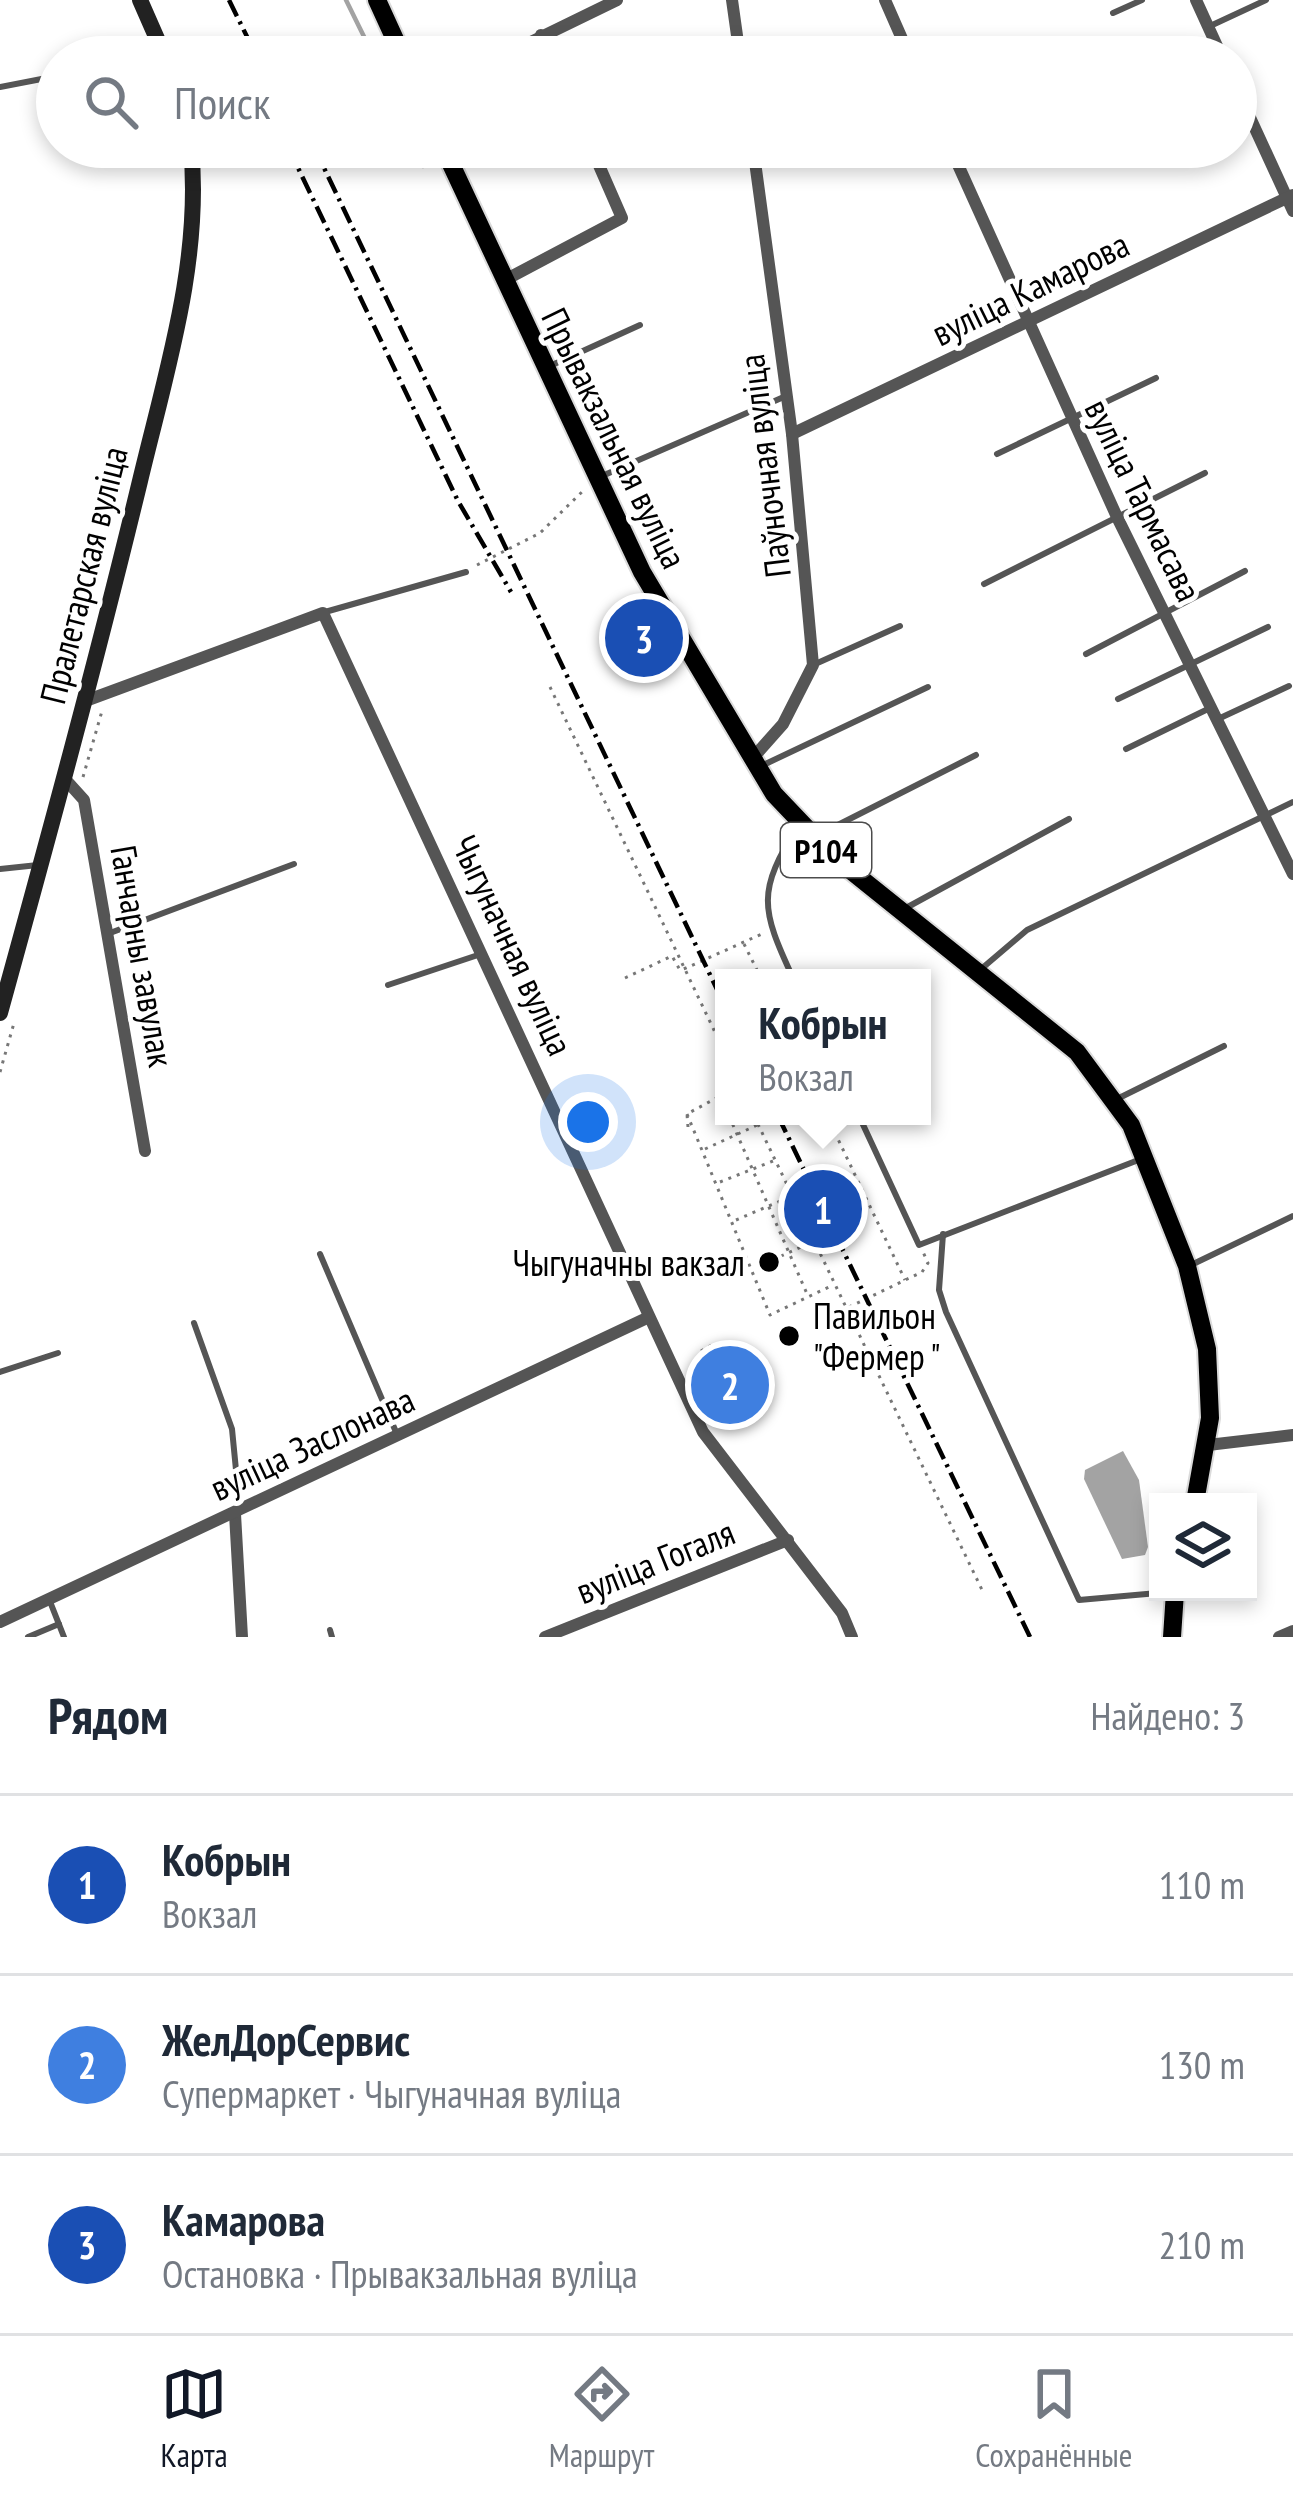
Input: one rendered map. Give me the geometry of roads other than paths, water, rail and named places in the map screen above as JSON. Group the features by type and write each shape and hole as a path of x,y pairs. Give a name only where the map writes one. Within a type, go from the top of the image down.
{"main road":[{"path":"140,0 154,36"},
{"path":"377,0 393,36"},
{"name":"Пралетарская вуліца","path":"0,1012 88,700 185,280 191,168"},
{"name":"Прывакзальная вуліца","path":"452,168 596,478 690,660 753,764 806,831 1077,1052 1116,1100 1147,1157 1187,1266 1207,1349 1208,1445 1197,1493"},
{"path":"1172,1601 1172,1637"}],"street":[{"path":"538,36 617,0"},
{"path":"732,0 737,36"},
{"path":"885,0 901,36"},
{"path":"1196,0 1212,36"},
{"path":"1257,131 1291,202"},
{"path":"502,281 622,218 600,168"},
{"name":"Паўночная вуліца","path":"756,168 792,434 813,665"},
{"name":"вуліца Тармасава","path":"959,168 1117,517 1293,874"},
{"name":"вуліца Камарова","path":"792,434 1291,202"},
{"path":"88,700 323,613"},
{"name":"Чыгуначная вуліца","path":"323,613 703,1432 842,1613 853,1637"},
{"path":"753,764 783,724 813,665"},
{"name":"Ганчарны завулак","path":"65,779 84,800 145,1150"},
{"name":"вуліца Заслонава","path":"0,1622 650,1317"},
{"path":"1208,1445 1293,1435"},
{"path":"238,1513 242,1637"},
{"name":"вуліца Гогаля","path":"544,1637 788,1540"},
{"path":"1279,1637 1293,1631"}],"lane":[{"path":"1114,13 1142,0"},
{"path":"1208,27 1266,0"},
{"path":"0,87 36,80"},
{"path":"543,369 640,325"},
{"path":"998,454 1156,378"},
{"path":"596,478 786,396"},
{"path":"984,584 1205,472"},
{"path":"1086,654 1245,571"},
{"path":"323,613 466,572"},
{"path":"813,665 899,626"},
{"path":"1118,699 1268,627"},
{"path":"1126,749 1289,686"},
{"path":"753,764 928,688"},
{"path":"790,969 771,929 768,877 806,831 976,754"},
{"path":"980,970 1027,930 1293,802"},
{"path":"901,911 1069,819"},
{"path":"110,933 294,864"},
{"path":"0,869 41,865"},
{"path":"388,985 484,953"},
{"path":"1116,1100 1224,1046"},
{"path":"863,1125 920,1245 1147,1157"},
{"path":"1187,1266 1293,1216"},
{"path":"943,1234 939,1290 946,1312 1079,1600 1149,1594"},
{"path":"320,1254 398,1436"},
{"path":"194,1323 232,1429 238,1513"},
{"path":"0,1372 58,1352"},
{"path":"49,1600 64,1637"},
{"path":"28,1637 59,1624"}],"waterway":[{"path":"346,0 364,36"}],"railway":[{"path":"229,0 247,36"},
{"path":"298,168 458,501 511,592"},
{"path":"324,168 715,985"},
{"path":"782,1125 1030,1637"}],"place":[{"name":"Камарова","path":"644,638"},
{"name":"Кобрын","path":"823,1209"},
{"name":"Чыгуначны вакзал","path":"769,1262"},
{"name":"Павильон \"Фермер \"","path":"789,1336"},
{"name":"ЖелДорСервис","path":"730,1385"}]}
